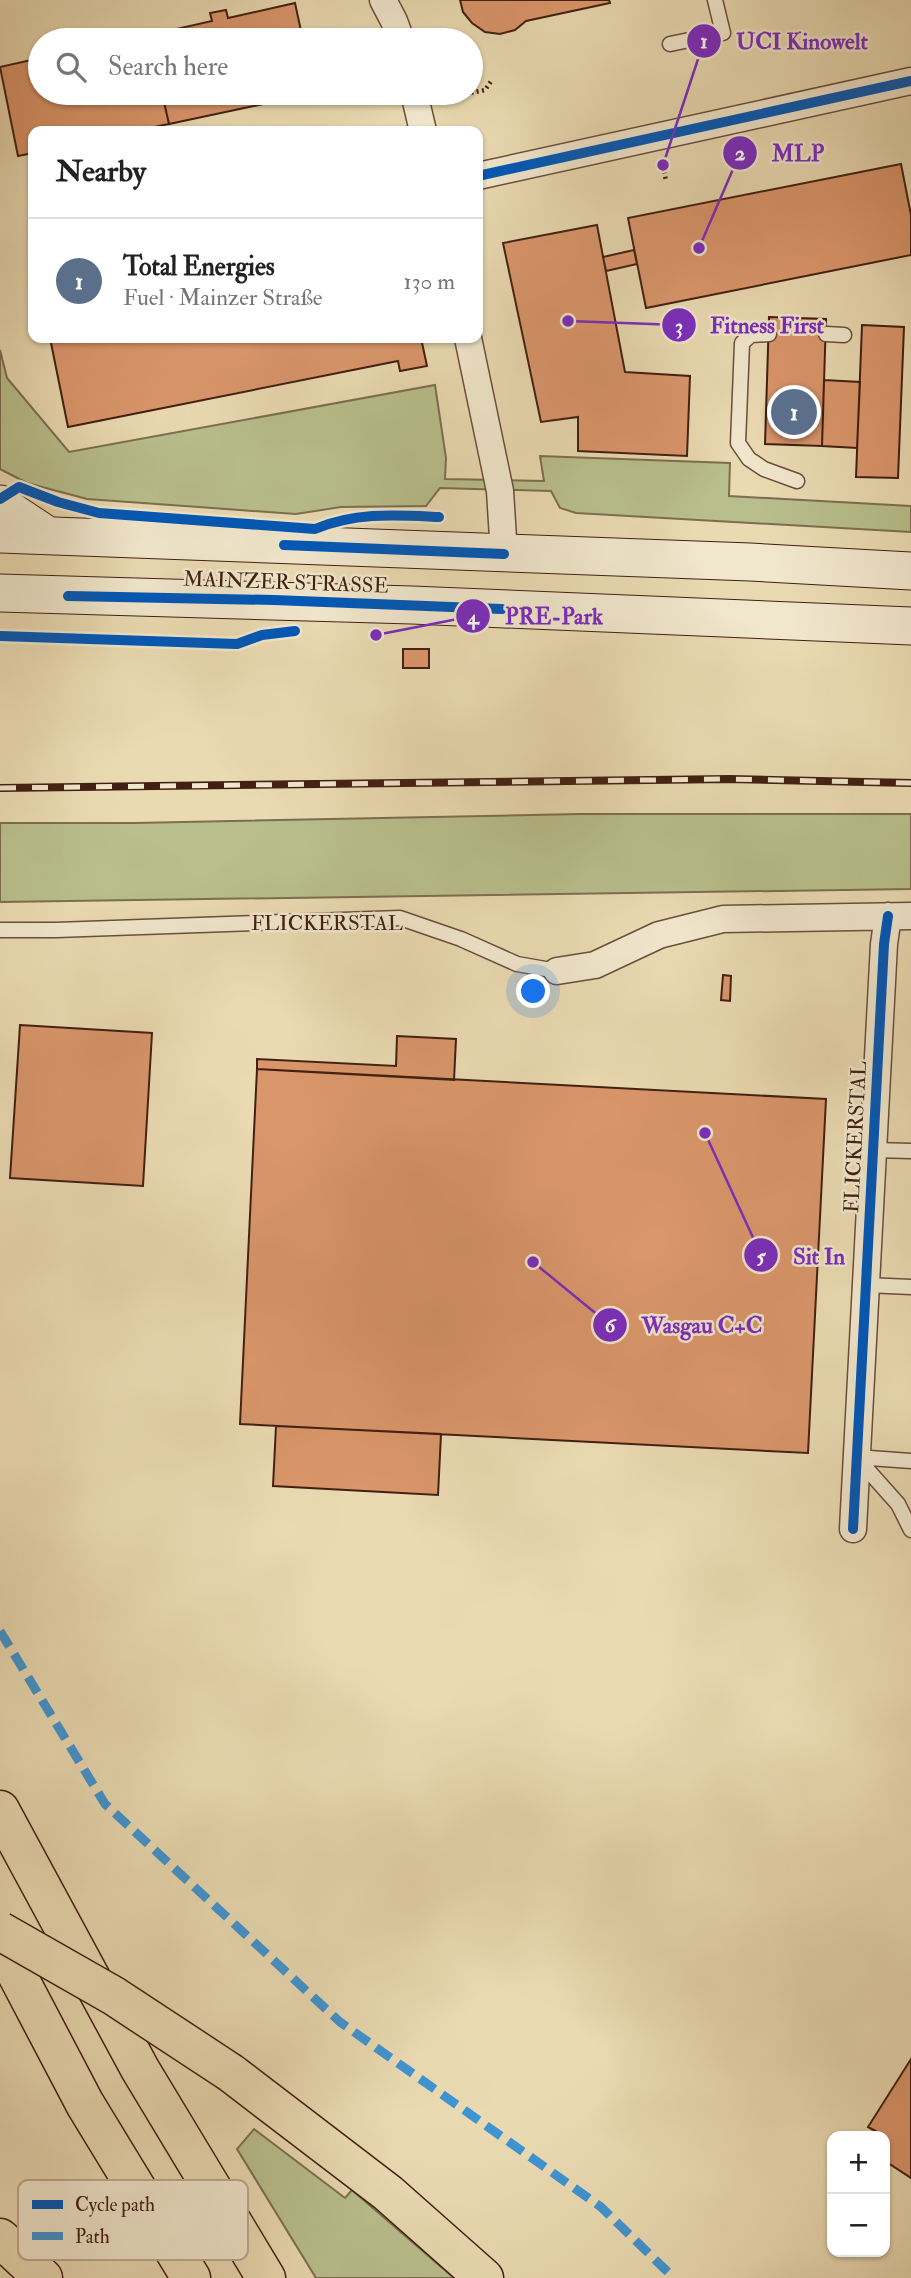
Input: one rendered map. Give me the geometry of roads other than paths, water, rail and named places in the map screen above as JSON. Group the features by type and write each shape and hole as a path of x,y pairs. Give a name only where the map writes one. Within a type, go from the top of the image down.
{"highway":[{"path":"0,1810 140,2069 207,2180"},
{"path":"0,1931 114,1996 231,2073 388,2193 484,2278"},
{"path":"0,1942 85,2104 131,2180"},
{"path":"0,2238 18,2255"},
{"path":"248,2248 266,2278"},
{"path":"24,2260 43,2278"},
{"path":"180,2260 191,2278"}],"main road":[{"path":"0,504 47,535"},
{"name":"MAINZER STRASSE","path":"0,534 751,562 911,571"},
{"path":"502,609 504,554"},
{"name":"MAINZER STRASSE","path":"0,593 911,625"}],"street":[{"path":"383,0 397,28"},
{"path":"483,175 911,81"},
{"path":"417,105 422,126"},
{"path":"469,343 500,491 504,554"},
{"name":"FLICKERSTAL","path":"558,971 596,965 659,935 723,919 899,916 884,944 853,1528"}],"lane":[{"path":"670,44 723,33 715,0"},
{"path":"769,334 751,335 742,344 738,443 749,460 764,469 797,481"},
{"path":"825,334 844,335"},
{"name":"FLICKERSTAL","path":"0,930 400,918 461,939 517,964 558,971"},
{"path":"874,1150 911,1152"},
{"path":"866,1285 911,1287"},
{"path":"856,1457 911,1461"},
{"path":"856,1457 898,1504 911,1530"}],"railway":[{"path":"0,788 730,779 911,783"}],"place":[{"name":"UCI Kinowelt","path":"663,165"},
{"name":"MLP","path":"699,248"},
{"name":"Fitness First","path":"568,321"},
{"name":"Total Energies","path":"794,412"},
{"name":"PRE-Park","path":"376,635"},
{"name":"Sit In","path":"705,1133"},
{"name":"Wasgau C+C","path":"533,1262"}]}
